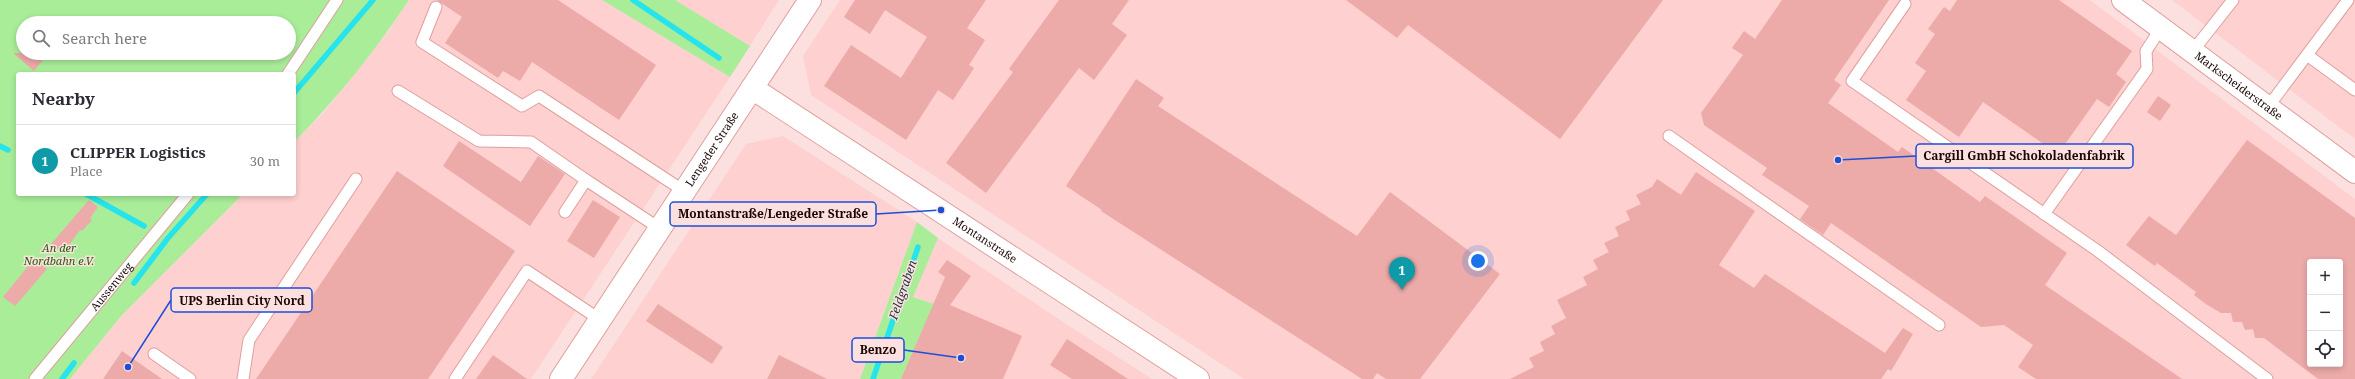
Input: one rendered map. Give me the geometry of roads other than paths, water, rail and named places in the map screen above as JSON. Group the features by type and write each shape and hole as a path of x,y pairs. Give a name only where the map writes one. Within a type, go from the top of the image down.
{"street":[{"name":"Lengeder Straße","path":"561,379 810,0"},
{"name":"Markscheiderstraße","path":"2123,0 2355,172"},
{"name":"Montanstraße","path":"752,88 1198,379"}],"lane":[{"path":"289,72 337,0"},
{"path":"2192,52 2233,0"},
{"path":"2268,107 2348,0"},
{"path":"1906,4 1852,81 2098,251 2267,379"},
{"path":"436,7 422,42 522,106 539,96 684,191"},
{"path":"2044,214 2147,69 2146,51 2161,28"},
{"path":"2307,55 2355,90"},
{"path":"398,91 479,141 531,142 659,228"},
{"path":"1668,136 1939,325"},
{"path":"243,379 249,340 356,179"},
{"path":"565,212 586,180"},
{"name":"Aussenweg","path":"35,379 186,196"},
{"path":"455,379 527,271 599,319"},
{"path":"154,354 190,379"}],"waterway":[{"path":"296,91 373,0"},
{"path":"633,0 719,58"},
{"path":"0,146 8,150"},
{"path":"90,196 144,226"},
{"path":"134,283 168,238 205,196"},
{"name":"Feldgraben","path":"873,379 918,247"},
{"path":"62,379 74,363"}],"place":[{"name":"Cargill GmbH Schokoladenfabrik","path":"1838,160"},
{"name":"Montanstraße/Lengeder Straße","path":"941,210"},
{"name":"CLIPPER Logistics","path":"1402,290"},
{"name":"Benzo","path":"961,358"},
{"name":"UPS Berlin City Nord","path":"128,367"}],"park label":[{"name":"An der Nordbahn e.V.","path":"59,254"}]}
